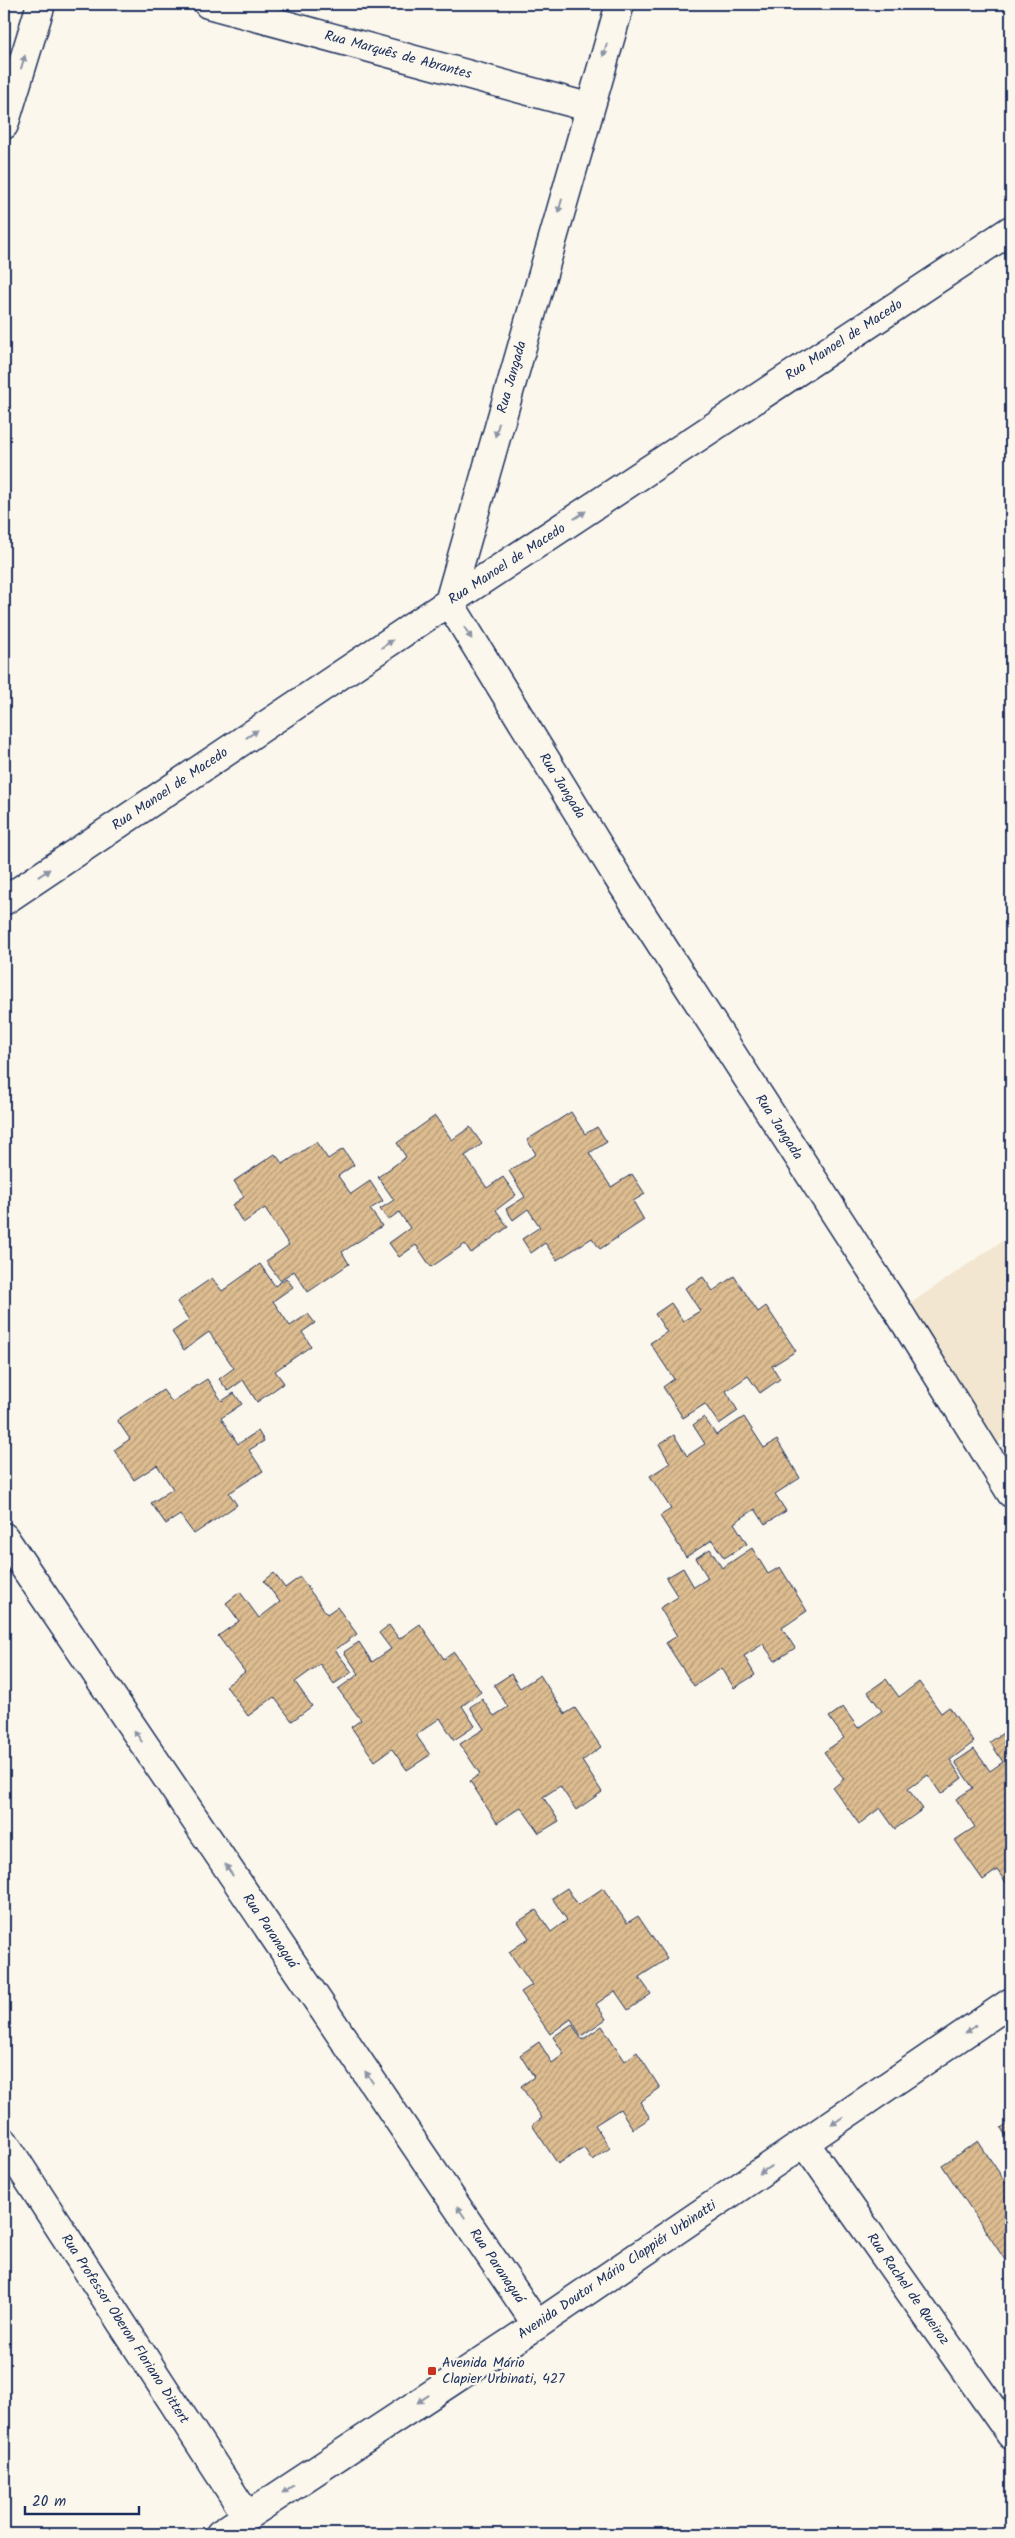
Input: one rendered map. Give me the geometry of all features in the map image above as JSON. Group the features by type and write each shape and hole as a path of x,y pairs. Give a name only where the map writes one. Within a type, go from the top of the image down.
{"street":[{"path":"4,125 40,4"},
{"name":"Rua Marquês de Abrantes","path":"208,4 588,107"},
{"name":"Rua Jangada","path":"620,4 588,107 449,602 618,876 893,1303 1011,1493"},
{"name":"Rua Manoel de Macedo","path":"4,900 449,602 1011,230"},
{"name":"Rua Paranaguá","path":"4,1537 537,2325"},
{"name":"Avenida Doutor Mário Clappiér Urbinatti","path":"220,2534 537,2325 1011,2002"},
{"name":"Rua Professor Oberon Floriano Dittert","path":"4,2142 247,2516"},
{"name":"Rua Rachel de Queiroz","path":"805,2143 1011,2435"}],"shaded area":[{"path":"1011,1235 1011,1434 995,1445 908,1305"}],"building":[{"path":"571,1112 585,1134 597,1127 607,1142 589,1153 611,1187 632,1174 645,1194 633,1201 644,1220 600,1249 592,1238 557,1260 545,1243 531,1253 522,1239 540,1227 528,1209 513,1220 506,1209 525,1197 509,1171 536,1154 527,1140"},
{"path":"435,1116 452,1140 470,1127 482,1144 465,1156 487,1188 503,1177 516,1195 496,1210 508,1227 471,1253 465,1244 431,1267 416,1245 399,1257 389,1243 410,1228 399,1212 388,1220 380,1209 394,1200 378,1177 406,1157 397,1143"},
{"path":"316,1142 328,1159 343,1149 354,1165 338,1176 351,1194 370,1181 383,1201 370,1209 382,1226 342,1252 349,1264 308,1292 294,1271 280,1280 266,1261 289,1245 265,1208 243,1223 232,1205 244,1197 234,1181 275,1154 283,1164"},
{"path":"260,1264 275,1286 286,1278 293,1287 273,1301 290,1326 308,1314 315,1323 302,1332 311,1346 275,1371 284,1383 257,1402 243,1380 228,1391 219,1379 234,1368 209,1332 184,1350 172,1332 189,1320 177,1302 212,1278 222,1291"},
{"path":"734,1276 758,1312 766,1306 796,1351 772,1366 780,1379 760,1393 748,1376 726,1391 738,1411 719,1424 705,1404 683,1418 663,1387 674,1379 650,1343 667,1332 655,1314 671,1303 683,1321 700,1311 685,1288 703,1277 713,1291"},
{"path":"207,1379 222,1401 234,1393 242,1404 221,1418 238,1444 258,1431 264,1441 249,1450 263,1471 229,1493 237,1505 194,1534 180,1515 166,1524 151,1503 173,1489 157,1465 134,1480 114,1450 130,1439 117,1420 163,1390 172,1402"},
{"path":"704,1417 716,1435 744,1417 764,1448 777,1440 800,1478 775,1494 786,1511 765,1524 755,1509 734,1523 747,1544 724,1558 712,1540 686,1557 660,1516 671,1509 650,1476 670,1463 659,1444 674,1435 687,1456 705,1444 693,1425"},
{"path":"752,1548 768,1574 780,1567 807,1611 782,1628 795,1648 775,1661 763,1644 744,1656 755,1675 734,1688 722,1668 694,1686 666,1643 677,1636 660,1608 678,1597 666,1578 683,1568 694,1587 708,1578 696,1558 710,1549 722,1568"},
{"path":"274,1573 285,1588 300,1577 327,1614 337,1607 357,1634 335,1650 352,1672 334,1684 320,1664 295,1682 312,1706 292,1721 274,1697 248,1716 226,1686 245,1672 218,1636 239,1621 226,1603 240,1592 259,1618 280,1602 264,1581"},
{"path":"420,1624 444,1659 454,1652 481,1692 462,1706 475,1726 454,1740 440,1718 416,1735 430,1755 407,1770 392,1749 375,1761 351,1727 361,1720 338,1689 359,1674 344,1652 359,1642 372,1662 391,1649 379,1633 389,1625 399,1639"},
{"path":"511,1674 520,1688 540,1675 565,1714 575,1708 601,1747 582,1761 602,1792 576,1810 560,1786 543,1797 559,1821 539,1833 521,1807 497,1823 470,1781 480,1774 460,1744 484,1729 470,1707 482,1699 494,1716 508,1707 494,1685"},
{"path":"886,1679 899,1697 919,1682 941,1713 949,1707 974,1742 950,1760 962,1778 941,1794 928,1775 908,1789 923,1809 895,1829 880,1808 859,1824 833,1788 844,1779 824,1752 844,1738 829,1717 843,1707 858,1728 882,1711 868,1692"},
{"path":"1003,1733 1011,1745 1010,1888 997,1870 983,1880 955,1840 975,1827 956,1799 973,1788 955,1762 974,1749 990,1771 1003,1762 990,1742"},
{"path":"567,1888 578,1905 603,1888 627,1923 638,1916 667,1959 639,1977 651,1994 628,2010 615,1991 596,2004 606,2019 581,2036 571,2019 550,2034 521,1992 532,1985 509,1952 529,1938 518,1922 536,1910 551,1932 567,1920 552,1898"},
{"path":"572,2024 582,2040 602,2026 625,2061 637,2052 660,2088 640,2102 650,2118 633,2129 620,2109 595,2125 610,2148 592,2160 584,2148 558,2164 532,2125 542,2118 521,2086 534,2077 520,2055 539,2042 552,2063 564,2054 553,2037"},
{"path":"1011,2121 1011,2144 1001,2128"},
{"path":"978,2141 1006,2183 1011,2180 1011,2269 942,2165"}],"place":[{"name":"Avenida Mário Clapier Urbinati, 427","path":"432,2371"}]}
